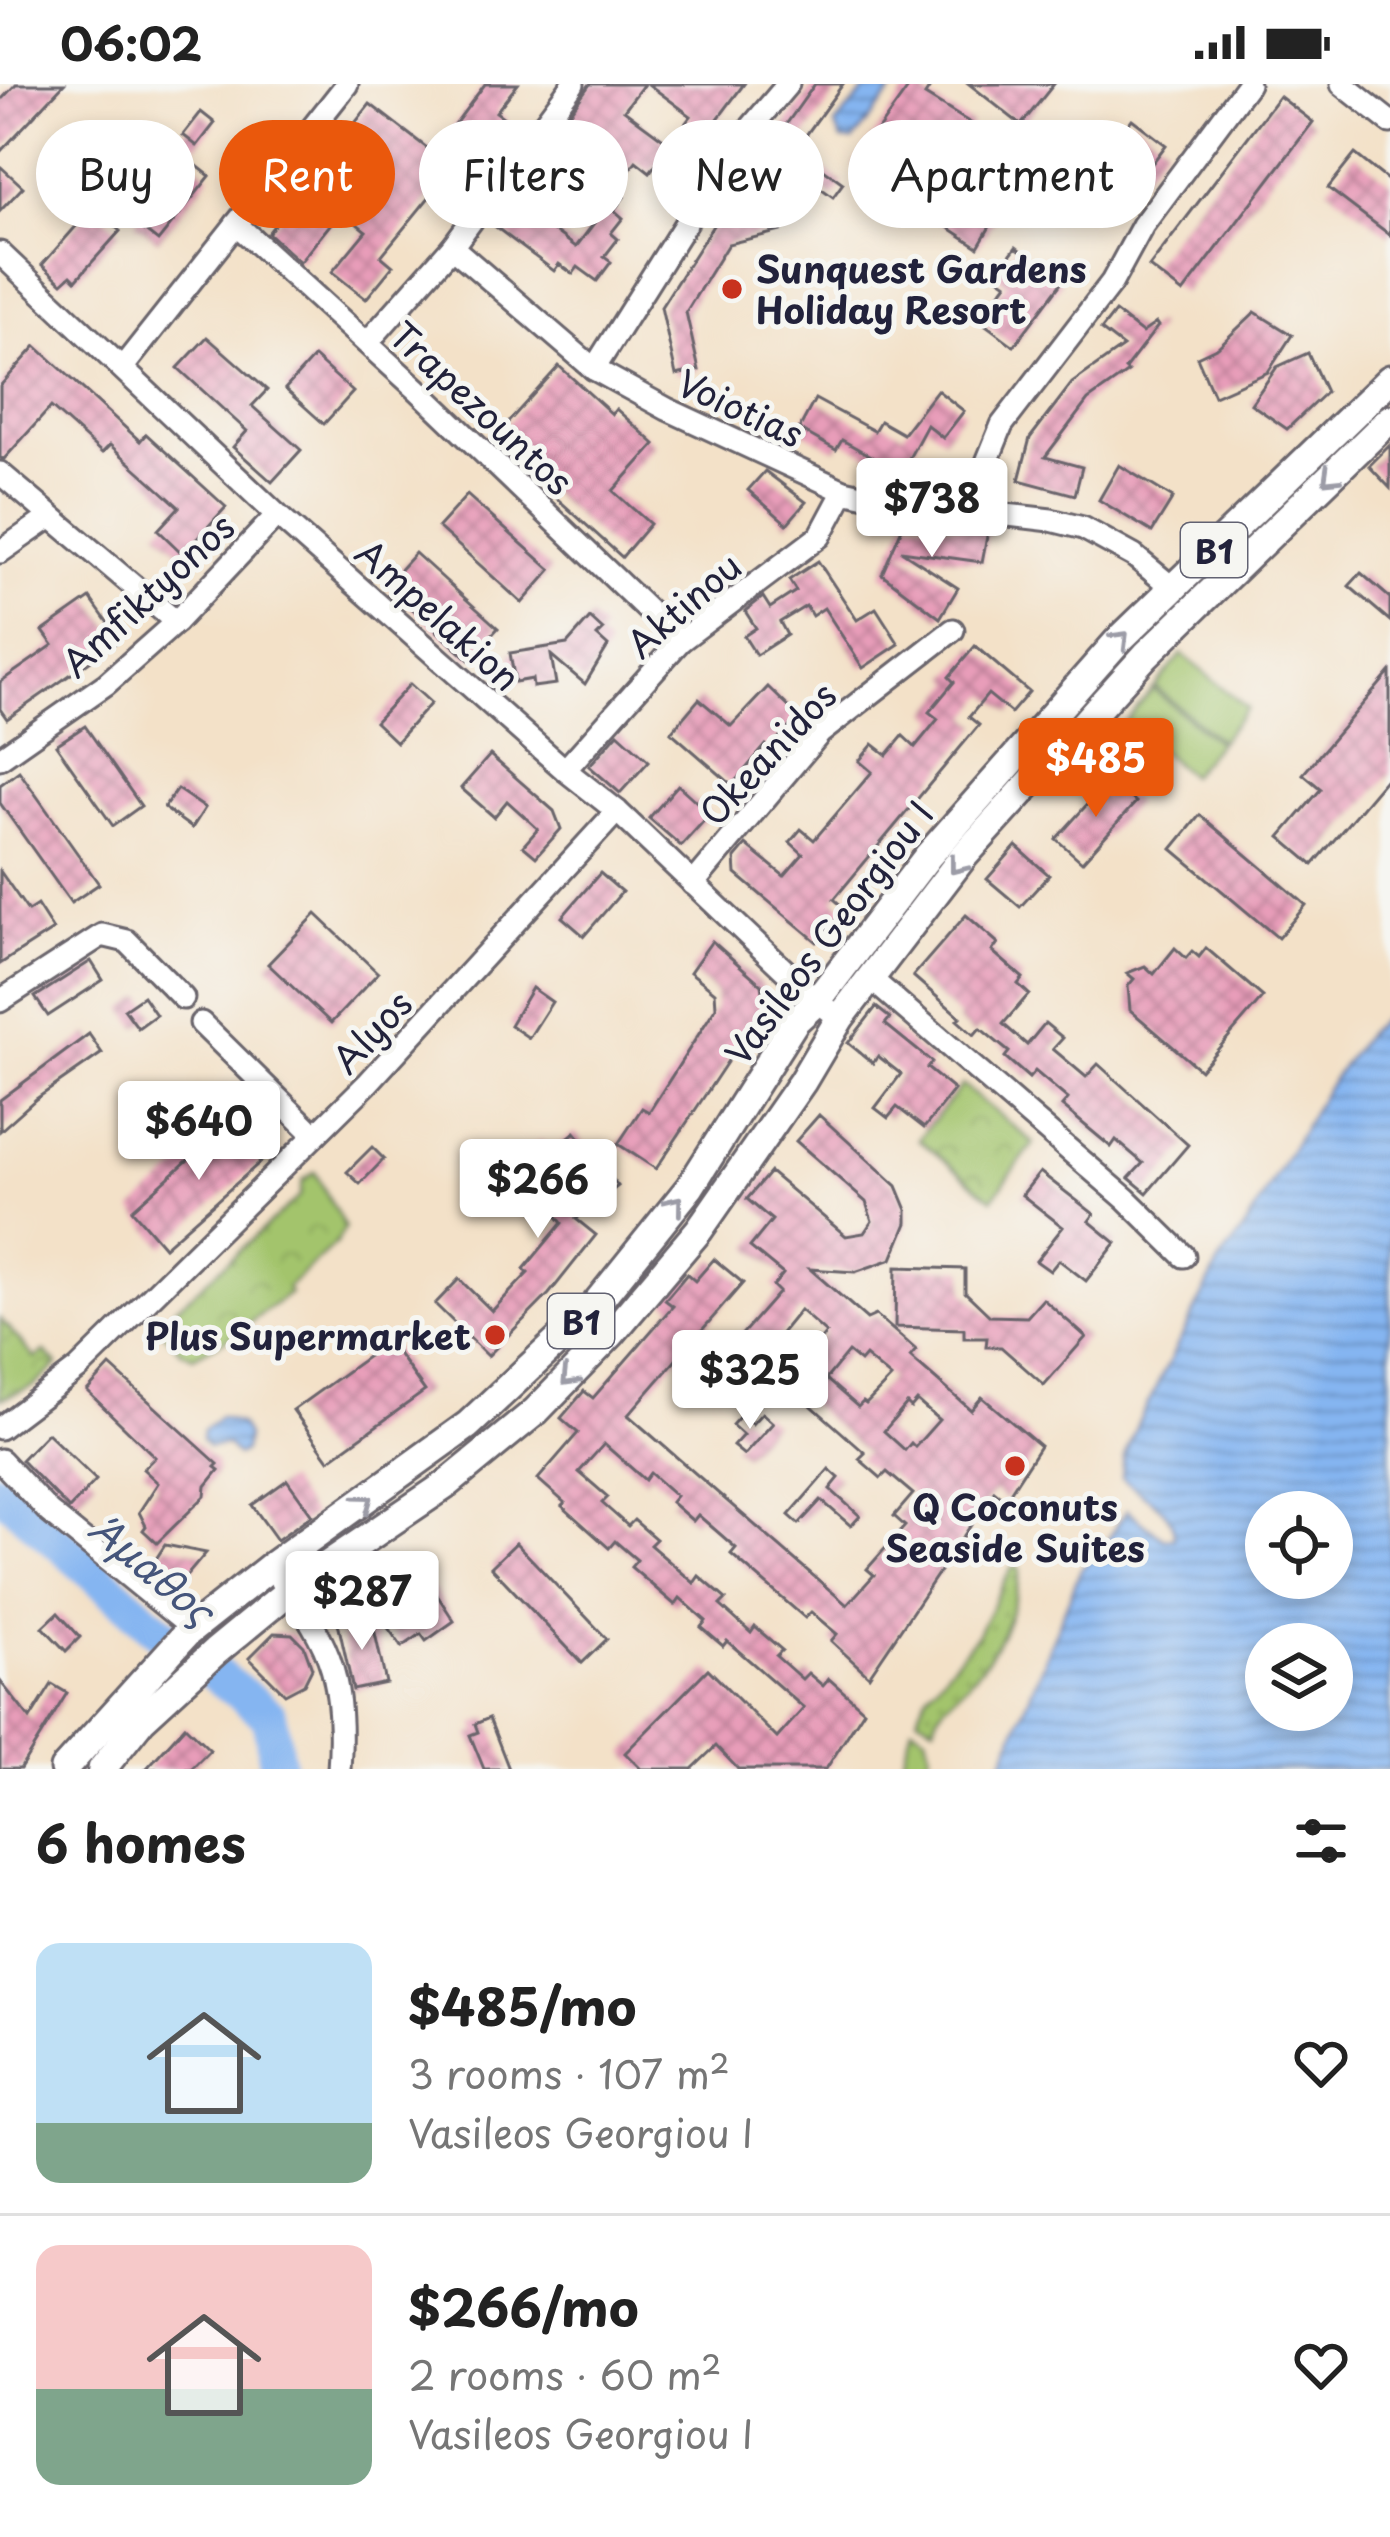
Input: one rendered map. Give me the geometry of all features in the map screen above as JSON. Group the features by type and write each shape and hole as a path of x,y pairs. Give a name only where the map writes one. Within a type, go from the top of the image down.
{"main road":[{"name":"Vasileos Georgiou I","path":"102,1769 164,1699 215,1652 289,1591 447,1484 536,1411 611,1334 739,1176 802,1082 829,1009 902,886 1117,642 1390,379"},
{"name":"Vasileos Georgiou I","path":"64,1769 190,1631 468,1425 575,1327 690,1186 795,1021 829,1009 870,978 963,856 1089,715 1390,419"}],"street":[{"path":"318,120 346,84"},
{"path":"368,343 452,247 573,84"},
{"path":"593,369 731,152 788,84"},
{"path":"967,511 1002,425 1112,282 1143,225 1248,84"},
{"path":"1342,84 1390,122"},
{"path":"123,367 233,228"},
{"name":"Trapezountos","path":"240,228 680,641"},
{"name":"Voiotias","path":"452,247 593,369 667,410 844,491 1083,528 1134,556 1174,589"},
{"name":"Ampelakion","path":"0,253 277,515 617,811 829,1009"},
{"path":"0,473 176,622"},
{"name":"Aktinou","path":"565,770 680,641 820,536 844,491"},
{"name":"Amfiktyonos","path":"0,758 106,684 176,622 277,515"},
{"path":"0,552 49,518"},
{"name":"Okeanidos","path":"693,884 820,733 953,630"},
{"name":"Alyos","path":"0,1428 78,1369 367,1084 617,811"},
{"path":"0,1001 102,935 127,941 183,998"},
{"path":"870,978 1126,1199 1184,1256"},
{"path":"201,1023 315,1135"},
{"path":"0,1460 49,1512 190,1631"},
{"path":"269,1568 306,1611 328,1653 344,1714 339,1769"}],"green space":[{"path":"1182,654 1247,708 1220,741 1155,687"},
{"path":"1153,689 1218,743 1190,776 1125,722"},
{"path":"962,1085 1034,1143 992,1199 918,1139"},
{"path":"315,1172 345,1228 336,1243 287,1288 290,1293 229,1338 193,1357 181,1351 156,1326 300,1196 303,1180"},
{"path":"0,1319 35,1358 45,1352 58,1365 34,1386 0,1399"},
{"path":"1017,1567 1018,1586 1009,1616 988,1657 944,1706 934,1725 917,1716 928,1692 977,1635 1011,1569"},
{"path":"912,1726 926,1734 930,1751 926,1769 900,1769"}],"water":[{"path":"871,84 898,84 870,120 848,120 848,141 842,140 835,125"},
{"path":"1390,1013 1390,1769 1000,1769 1081,1569 1127,1510 1164,1539 1174,1538 1163,1510 1122,1478 1124,1457 1219,1263 1247,1225 1326,1089 1367,1032"},
{"path":"220,1417 239,1424 246,1436 244,1451 237,1455 227,1445 208,1447 202,1439 203,1430"}],"building":[{"path":"16,84 64,84 0,152 0,101"},
{"path":"485,84 518,84 496,112 507,120 458,120"},
{"path":"590,84 644,84 624,110 652,131 652,169 636,161 628,172 628,120 564,120"},
{"path":"648,84 744,84 717,120 688,120 691,116"},
{"path":"815,84 843,84 817,120 789,120"},
{"path":"911,84 932,84 925,95 966,120 885,120"},
{"path":"969,84 1054,84 1025,120 1015,120"},
{"path":"1279,96 1313,122 1183,293 1149,267"},
{"path":"370,104 391,120 357,120"},
{"path":"201,112 215,123 197,146 195,144 195,120"},
{"path":"395,123 419,142 419,210 381,256 393,266 366,299 332,272 366,231 362,228 395,228"},
{"path":"1156,137 1166,145 1156,158"},
{"path":"1355,154 1390,182 1390,235 1328,188"},
{"path":"195,164 210,176 195,195"},
{"path":"0,166 23,187 0,211"},
{"path":"824,169 843,183 833,197 824,190"},
{"path":"75,228 120,231 76,280 71,275 62,283 42,265"},
{"path":"141,228 168,228 158,241"},
{"path":"272,228 327,228 300,262 268,233"},
{"path":"497,228 550,228 576,247 590,228 615,228 611,233 618,239 604,257 611,262 597,281 578,267 573,274 559,264 554,271"},
{"path":"711,228 780,228 728,244 686,312 699,370 676,375 661,307"},
{"path":"949,228 989,228 978,247"},
{"path":"1016,247 1062,282 1014,346 979,320 1007,283 995,275"},
{"path":"1115,312 1142,333 1158,326 1125,369 1128,372 1088,400 1045,457 1082,467 1075,495 1019,480 1030,438 1072,383 1123,347 1101,330"},
{"path":"1255,312 1292,335 1268,372 1214,396 1197,357 1218,347"},
{"path":"207,337 267,390 252,406 301,450 272,482 233,447 247,431 178,368"},
{"path":"36,346 140,441 146,434 226,507 183,554 158,530 179,507 110,445 102,453 51,407 0,458 0,386"},
{"path":"1308,353 1326,392 1287,429 1251,404 1277,367"},
{"path":"314,357 353,392 324,424 285,389"},
{"path":"559,366 612,414 616,409 655,444 613,491 650,524 622,557 492,440"},
{"path":"937,390 964,411 943,438 927,425 901,473 842,440 836,450 799,429 815,399 874,431 880,421 903,434"},
{"path":"1390,445 1390,488 1369,466"},
{"path":"1119,465 1173,498 1152,532 1099,500"},
{"path":"765,471 806,502 787,524 748,490"},
{"path":"467,495 551,570 522,603 438,527"},
{"path":"906,519 988,531 982,562 901,551 958,588 940,618 882,574"},
{"path":"415,553 498,628 469,660 386,585"},
{"path":"818,561 857,620 876,608 899,644 863,668 824,608 812,616 806,606 780,622 787,635 756,655 744,636 756,628 745,611 763,597 770,608 796,591 789,580"},
{"path":"1361,573 1390,598 1390,621 1349,586"},
{"path":"90,598 120,640 7,719 0,709 0,682 53,645 43,631"},
{"path":"590,618 603,630 597,636 608,646 585,684 551,655 556,684 533,687 532,679 515,682 510,653 567,644"},
{"path":"975,646 1029,692 1011,713 988,694 969,717 979,725 834,899 845,909 817,942 736,874 735,858 746,845 784,876 803,854 790,842 801,829 814,840 872,772 859,761 873,744 887,755 903,736 915,747 938,719 929,712 954,682 949,677"},
{"path":"1390,672 1390,774 1313,865 1280,837 1321,789 1303,774"},
{"path":"410,684 431,703 396,742 375,722"},
{"path":"768,687 799,717 769,748 766,745 732,785 671,732 699,699 731,726"},
{"path":"85,726 141,806 113,826 56,745"},
{"path":"618,733 649,761 620,793 589,766"},
{"path":"490,755 554,811 561,829 536,857 523,846 538,829 507,801 494,817 461,788"},
{"path":"19,771 99,884 71,903 0,803 0,785"},
{"path":"1110,779 1136,802 1082,862 1056,839"},
{"path":"678,785 710,814 681,846 649,818"},
{"path":"177,789 205,808 192,828 164,808"},
{"path":"1200,815 1306,905 1278,938 1172,849"},
{"path":"1016,846 1049,875 1020,907 987,879"},
{"path":"0,871 28,911 37,905 53,930 0,964"},
{"path":"600,873 622,892 584,936 562,917"},
{"path":"316,914 378,973 331,1023 268,964"},
{"path":"966,915 998,943 992,951 1023,978 1018,984 1029,994 1003,1024 1027,1045 1045,1023 1063,1038 1053,1049 1086,1077 1098,1064 1188,1145 1147,1193 1129,1178 1143,1163 1116,1140 1111,1147 1062,1106 1068,1099 1035,1071 1029,1078 1005,1057 1009,1052 980,1028 974,1035 913,976"},
{"path":"712,941 762,985 765,1005 656,1169 618,1144 642,1108 649,1112 716,1007 715,992 690,972"},
{"path":"1175,948 1186,958 1192,951 1199,957 1206,948 1263,997 1200,1070 1130,1010 1128,986 1134,979 1127,973 1145,966 1154,974"},
{"path":"91,961 103,980 48,1016 35,997"},
{"path":"532,988 552,1002 529,1038 510,1025"},
{"path":"143,996 156,1015 138,1028 124,1009"},
{"path":"876,1007 890,1018 885,1024 932,1062 927,1068 954,1090 924,1128 897,1107 888,1118 875,1108 901,1074 878,1056 873,1063 848,1043"},
{"path":"89,1034 102,1053 0,1131 0,1100"},
{"path":"819,1115 897,1186 907,1210 907,1223 892,1259 855,1272 810,1269 867,1319 876,1315 906,1341 916,1350 910,1357 971,1410 982,1397 1040,1446 1005,1500 994,1491 869,1676 831,1641 837,1634 811,1612 805,1618 731,1554 736,1548 720,1534 698,1515 693,1521 671,1502 676,1496 650,1473 645,1480 604,1444 579,1472 608,1497 602,1503 628,1526 634,1520 656,1539 650,1545 694,1583 699,1576 726,1599 720,1605 751,1633 755,1627 782,1650 776,1656 802,1679 808,1673 823,1686 829,1679 864,1710 826,1769 738,1769 716,1746 692,1769 641,1769 625,1753 708,1669 777,1738 804,1708 727,1641 723,1646 701,1627 706,1621 680,1598 675,1605 631,1567 637,1560 615,1541 609,1548 538,1479 578,1433 561,1418 584,1391 593,1398 673,1306 665,1300 687,1274 695,1281 714,1259 743,1283 628,1415 847,1605 874,1575 867,1569 905,1526 894,1516 913,1494 887,1472 881,1478 859,1459 865,1453 737,1340 779,1292 773,1286 783,1274 750,1247 772,1220 747,1199 770,1172 846,1236 864,1233 872,1221 866,1202 796,1141","holes":["800,1310 826,1333 804,1360 778,1337","848,1352 860,1362 865,1356 891,1378 858,1407 826,1379","917,1401 939,1420 915,1447 911,1443 905,1450 884,1431 907,1404 911,1408"]},
{"path":"233,1120 266,1157 164,1247 132,1210"},
{"path":"575,1132 618,1186 576,1219 596,1235 549,1294 488,1356 435,1304 459,1279 492,1311 528,1273 524,1269 562,1223 514,1161 541,1140 550,1152"},
{"path":"372,1147 384,1159 360,1184 347,1172"},
{"path":"1040,1172 1094,1214 1089,1221 1116,1243 1086,1281 1059,1260 1050,1271 1036,1261 1063,1227 1022,1195"},
{"path":"896,1267 965,1269 965,1292 990,1316 1027,1317 1043,1299 1086,1337 1044,1385 1001,1347 986,1347 987,1338 964,1338 964,1329 895,1327"},
{"path":"389,1341 425,1391 329,1460 293,1410"},
{"path":"110,1366 218,1464 205,1496 157,1543 143,1530 146,1526 139,1512 158,1483 143,1469 155,1457 87,1391"},
{"path":"762,1413 773,1423 744,1455 733,1446 743,1435 732,1425 741,1415 752,1424"},
{"path":"47,1433 96,1480 69,1509 21,1460"},
{"path":"829,1469 839,1478 830,1489 860,1516 851,1526 821,1500 799,1524 789,1515"},
{"path":"287,1480 312,1515 277,1540 252,1505"},
{"path":"516,1543 607,1639 582,1663 491,1567"},
{"path":"165,1545 206,1553 172,1593 147,1573"},
{"path":"421,1570 454,1621 426,1641 421,1634 402,1647 378,1614 387,1612 379,1600"},
{"path":"58,1613 80,1637 66,1651 43,1627"},
{"path":"371,1615 386,1683 353,1690 338,1623"},
{"path":"274,1633 292,1634 304,1646 312,1668 304,1684 285,1694 249,1658"},
{"path":"0,1681 30,1719 52,1684 67,1693 20,1769 0,1769"},
{"path":"489,1718 509,1769 484,1769 470,1735 478,1732 475,1724"},
{"path":"185,1726 210,1750 191,1769 146,1769"}],"waterway":[{"name":"Άμαθος","path":"0,1491 160,1632 269,1715 278,1769"}],"place":[{"name":"Sunquest Gardens Holiday Resort","path":"732,289"},
{"name":"Plus Supermarket","path":"495,1335"},
{"name":"Q Coconuts Seaside Suites","path":"1015,1466"}]}
